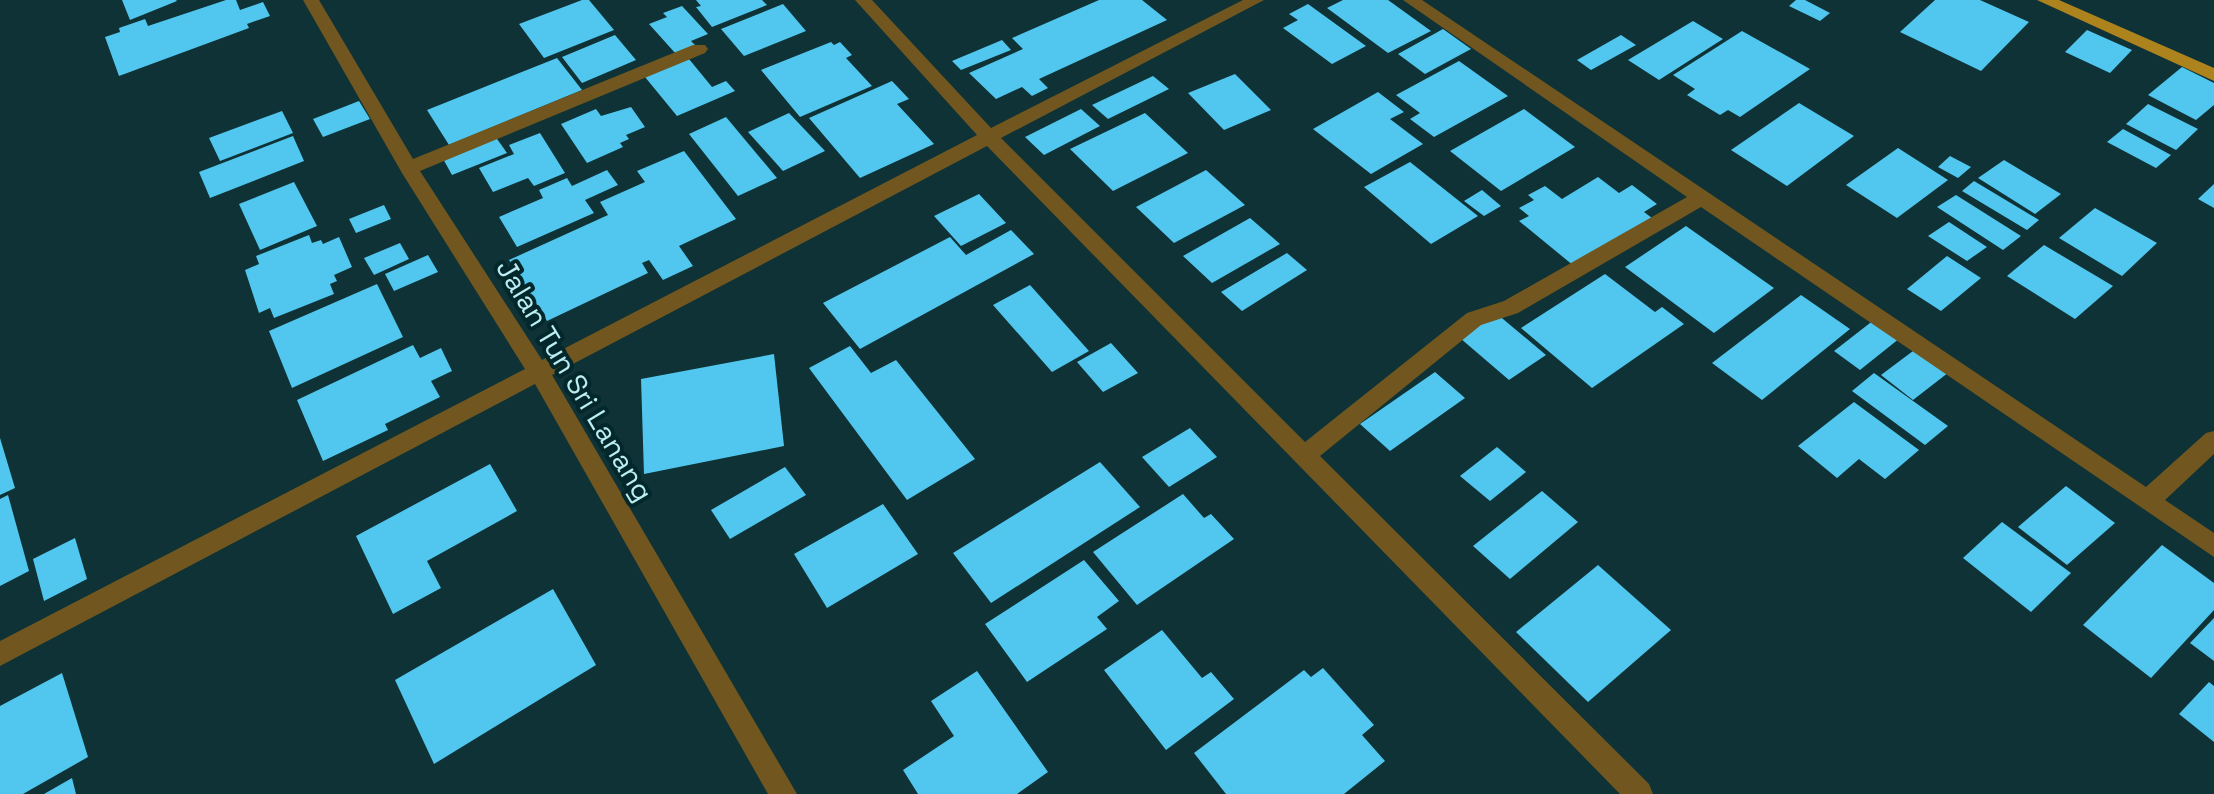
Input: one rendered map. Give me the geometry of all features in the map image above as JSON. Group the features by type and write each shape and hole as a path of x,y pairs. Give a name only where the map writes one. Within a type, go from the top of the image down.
{"main road":[{"path":"2045,0 2214,75"}],"street":[{"name":"Jalan Tun Sri Lanang","path":"311,0 409,168 540,374 783,794"},
{"path":"863,0 989,137 1639,794"},
{"path":"0,654 1256,0"},
{"path":"1411,0 2214,546"},
{"path":"409,168 699,49"},
{"path":"1303,457 1474,319 1511,307 1701,198"},
{"path":"2148,500 2214,440"}],"building":[{"path":"122,0 176,0 177,1 130,20"},
{"path":"226,0 236,0 240,10 263,2 270,16 247,24 249,28 119,76 105,37 120,32 119,28 145,19 148,26"},
{"path":"589,0 614,30 544,58 519,24"},
{"path":"696,0 762,0 767,5 712,27 696,7 701,6"},
{"path":"1099,0 1142,0 1167,20 1039,79 1048,88 1032,96 1022,87 996,99 969,73 1023,49 1012,38"},
{"path":"1343,0 1388,0 1431,31 1388,53 1327,8"},
{"path":"1796,0 1805,0 1830,13 1820,21 1789,6"},
{"path":"1935,0 1980,0 2029,22 1981,71 1900,32"},
{"path":"783,4 806,31 744,56 721,29"},
{"path":"1308,4 1366,46 1332,64 1283,28 1298,20 1289,14"},
{"path":"682,6 708,34 691,41 696,46 676,54 649,24 667,17 663,13"},
{"path":"1693,21 1723,39 1659,80 1628,60"},
{"path":"1443,29 1471,49 1425,74 1398,54"},
{"path":"2087,30 2132,50 2110,73 2065,52"},
{"path":"1742,31 1810,69 1740,117 1728,110 1720,115 1687,95 1695,89 1673,75"},
{"path":"615,35 636,60 582,83 562,57"},
{"path":"1621,35 1636,45 1591,70 1577,60"},
{"path":"1002,40 1011,50 961,70 952,61"},
{"path":"831,42 834,45 840,42 852,55 846,58 872,86 800,117 761,70"},
{"path":"557,58 582,90 449,145 427,110"},
{"path":"689,59 712,87 726,81 735,91 677,116 645,77"},
{"path":"1459,61 1508,96 1434,137 1410,119 1420,113 1396,95"},
{"path":"2182,67 2214,83 2214,105 2196,120 2148,95"},
{"path":"1235,74 1271,110 1224,130 1188,93"},
{"path":"1153,76 1169,89 1108,119 1092,105"},
{"path":"892,81 909,99 897,104 934,144 860,178 809,118"},
{"path":"1378,92 1404,112 1390,119 1423,144 1371,174 1313,129"},
{"path":"359,101 370,119 323,137 313,119"},
{"path":"1799,103 1854,136 1787,186 1731,150"},
{"path":"2148,104 2198,129 2176,150 2126,124"},
{"path":"631,107 645,127 626,135 629,139 620,143 623,147 587,163 561,124 596,109 601,116"},
{"path":"1081,109 1100,126 1044,155 1025,137"},
{"path":"1524,109 1575,147 1501,191 1450,151"},
{"path":"282,111 293,133 220,161 209,138"},
{"path":"789,113 825,151 783,171 748,132"},
{"path":"1145,113 1188,153 1113,191 1070,149"},
{"path":"726,117 777,178 738,196 689,134"},
{"path":"2123,129 2171,155 2156,168 2107,142"},
{"path":"540,133 565,173 534,186 528,178 493,192 479,168 514,154 509,145"},
{"path":"293,136 304,161 210,198 199,172"},
{"path":"495,136 507,153 452,175 442,157"},
{"path":"1898,148 1948,180 1897,218 1846,185"},
{"path":"684,151 736,219 679,246 693,266 663,280 649,260 642,263 648,273 547,321 509,260 608,215 600,202 645,182 637,171"},
{"path":"1950,156 1971,167 1958,178 1938,167"},
{"path":"2004,160 2061,194 2035,214 1978,178"},
{"path":"1410,162 1478,216 1431,244 1364,187"},
{"path":"607,170 618,185 585,200 594,213 517,247 499,217 543,198 539,190 567,178 572,186"},
{"path":"1206,170 1245,205 1174,243 1136,207"},
{"path":"1598,177 1619,193 1632,185 1657,204 1644,212 1652,218 1574,266 1519,221 1529,216 1519,208 1534,200 1528,195 1545,186 1562,199"},
{"path":"1974,181 2039,220 2027,230 1962,191"},
{"path":"294,182 317,226 260,250 239,204"},
{"path":"2214,184 2214,208 2198,199"},
{"path":"1482,190 1501,206 1484,216 1464,201"},
{"path":"979,194 1006,223 961,246 934,216"},
{"path":"1956,195 2021,236 2003,250 1937,207"},
{"path":"384,205 391,219 356,233 349,219"},
{"path":"2095,208 2157,243 2122,276 2059,238"},
{"path":"1250,218 1280,244 1212,283 1183,256"},
{"path":"1949,222 1987,247 1967,261 1928,236"},
{"path":"1686,226 1774,288 1714,333 1625,267"},
{"path":"1011,230 1034,254 860,349 823,303 950,237 966,255"},
{"path":"309,235 312,243 321,240 323,244 339,237 352,267 334,275 337,281 330,284 334,294 274,318 270,308 259,313 245,270 259,264 256,256"},
{"path":"400,243 409,259 374,275 364,258"},
{"path":"2044,245 2113,286 2075,319 2007,276"},
{"path":"1287,253 1307,270 1242,311 1221,292"},
{"path":"428,255 438,272 394,291 385,274"},
{"path":"1947,256 1981,278 1941,311 1907,289"},
{"path":"1605,274 1655,312 1662,307 1684,324 1592,388 1521,328"},
{"path":"377,284 403,337 292,388 269,331"},
{"path":"1030,285 1089,351 1052,372 993,305"},
{"path":"1801,295 1850,329 1762,400 1712,363"},
{"path":"1497,314 1546,355 1509,380 1460,338"},
{"path":"1879,316 1905,334 1860,370 1834,351"},
{"path":"1111,343 1138,373 1103,392 1077,362"},
{"path":"413,345 420,358 441,348 452,371 431,381 440,397 385,424 388,430 323,461 297,400"},
{"path":"1921,345 1953,369 1913,400 1881,375"},
{"path":"850,346 871,373 896,360 975,459 907,500 809,368"},
{"path":"774,354 784,446 644,474 641,379"},
{"path":"1435,372 1465,398 1390,451 1360,424"},
{"path":"1874,373 1948,426 1925,445 1852,391"},
{"path":"1854,402 1919,450 1885,479 1859,459 1837,478 1798,446"},
{"path":"1190,428 1217,457 1169,487 1142,457"},
{"path":"0,438 15,488 0,495"},
{"path":"1497,447 1526,472 1490,501 1460,476"},
{"path":"1100,462 1140,507 991,603 953,553"},
{"path":"490,464 517,511 427,561 441,588 393,614 356,536"},
{"path":"785,467 806,495 730,539 711,510"},
{"path":"2066,486 2115,523 2067,565 2018,527"},
{"path":"1542,491 1578,522 1510,579 1473,546"},
{"path":"1183,494 1204,518 1211,514 1234,539 1137,605 1093,552"},
{"path":"8,495 29,571 0,586 0,499"},
{"path":"883,504 918,554 827,608 794,554"},
{"path":"2002,522 2071,573 2031,612 1963,558"},
{"path":"75,538 87,579 44,601 33,559"},
{"path":"2162,545 2214,583 2214,610 2151,678 2083,625"},
{"path":"1084,560 1119,601 1097,617 1107,629 1027,682 985,624"},
{"path":"1598,565 1671,630 1588,702 1516,632"},
{"path":"553,589 596,665 434,764 395,680"},
{"path":"2214,618 2214,661 2190,643"},
{"path":"1162,630 1202,678 1211,672 1234,699 1166,750 1104,670"},
{"path":"1323,668 1374,725 1362,735 1385,761 1344,794 1226,794 1194,753 1304,670 1311,677"},
{"path":"977,671 1048,772 1017,794 918,794 903,770 954,736 931,701"},
{"path":"62,673 88,757 23,794 0,794 0,706"},
{"path":"2209,682 2214,686 2214,742 2179,714"},
{"path":"72,778 76,794 44,794"}]}
